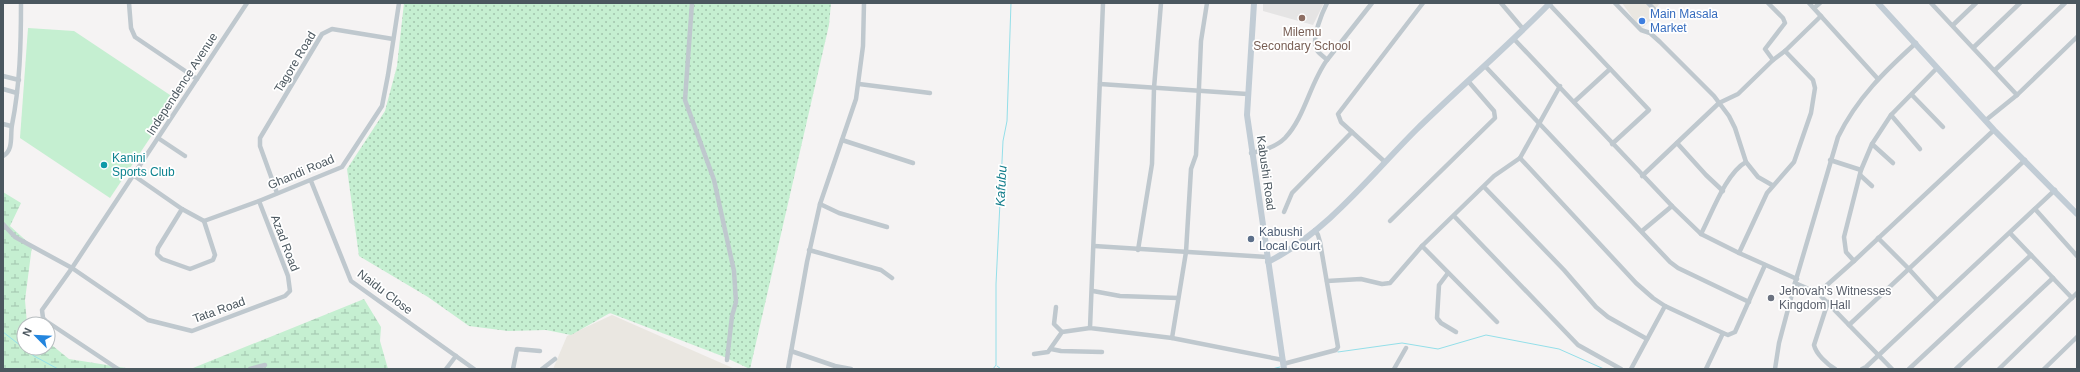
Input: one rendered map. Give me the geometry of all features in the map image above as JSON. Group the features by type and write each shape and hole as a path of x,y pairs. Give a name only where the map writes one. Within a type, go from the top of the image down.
{"street":[{"path":"3,156 9,150 11,126 19,80 21,3"},
{"path":"129,3 131,28 135,37 197,79"},
{"name":"Independence Avenue","path":"118,369 43,318 42,310 72,268 247,3"},
{"name":"Ghandi Road","path":"204,220 259,201 311,181 342,167 379,112 387,82 399,3"},
{"path":"692,3 685,100 714,180 734,271 736,302 732,316 727,360"},
{"path":"788,369 809,250 820,204 856,99 863,46 864,3"},
{"path":"1090,328 1093,291 1103,3"},
{"path":"1138,250 1152,164 1154,88 1161,3"},
{"path":"1172,338 1186,252 1191,170 1197,148 1201,41 1207,3"},
{"name":"Kabushi Road","path":"1254,3 1247,94 1247,114 1251,153 1283,364"},
{"path":"1327,3 1318,22 1315,43 1318,52 1327,60"},
{"path":"1251,153 1262,151 1284,139 1327,60 1372,3"},
{"path":"1385,162 1338,117 1340,110 1423,3"},
{"path":"1501,3 1523,29"},
{"path":"1615,3 1641,30 1650,33 1660,42 1719,103 1735,128 1746,162 1758,177 1772,185"},
{"path":"1648,3 1662,17"},
{"path":"1768,3 1783,18 1785,23 1765,49 1773,60"},
{"path":"1809,3 1878,79"},
{"path":"1814,8 1820,3"},
{"path":"1878,3 1994,130 2055,190 2077,214"},
{"path":"1932,3 2017,95"},
{"path":"1953,25 1976,3"},
{"path":"1974,47 2020,3"},
{"path":"1994,70 2065,3"},
{"path":"1094,246 1186,252 1267,260 1294,247 1315,230 1468,81 1550,4 1649,110 1612,144"},
{"path":"1642,176 1719,103 1738,94 1822,16"},
{"name":"Tagore Road","path":"277,193 260,146 260,141 322,34 327,30 335,29 393,39"},
{"path":"1986,120 2017,95 2077,37"},
{"path":"1514,39 1560,86 1642,176 1701,234 1818,293 1892,369"},
{"path":"1775,369 1779,343 1830,160 1846,121 1863,96 1878,79 1916,43"},
{"path":"1738,253 1772,185 1794,162 1805,132 1814,97 1815,88 1810,74 1785,51"},
{"path":"1485,66 1670,262 1678,268 1750,302"},
{"path":"1854,261 1846,252 1844,237 1861,172 1872,144 1891,115 1937,68"},
{"path":"1574,102 1610,69"},
{"path":"3,76 19,80"},
{"path":"1390,222 1495,118 1494,111 1468,81"},
{"path":"859,84 930,93"},
{"path":"1100,84 1247,94"},
{"path":"1326,281 1361,279 1386,284 1422,246 1499,171 1520,158 1560,86"},
{"path":"3,90 17,93"},
{"path":"1912,95 1943,127"},
{"path":"1891,115 1920,149"},
{"path":"3,124 11,126"},
{"path":"1818,293 1994,130"},
{"path":"1284,212 1292,193 1352,132"},
{"path":"158,138 184,156"},
{"path":"842,140 913,163"},
{"path":"1677,143 1706,175 1723,191"},
{"path":"1872,144 1893,163"},
{"path":"1520,158 1636,283 1653,298 1665,306 1723,333 1728,335 1735,332 1750,302 1765,265"},
{"path":"1830,160 1861,172 1872,186"},
{"path":"1849,324 2025,160"},
{"path":"1701,234 1723,191 1737,168 1746,162"},
{"path":"133,175 182,209 204,220 216,255 213,260 190,269 162,259 157,254 158,248 182,209"},
{"name":"Naidu Close","path":"311,181 351,281 474,369"},
{"path":"1484,187 1564,270 1596,307 1608,316 1647,339"},
{"path":"1862,369 1878,356 2055,190"},
{"name":"Azad Road","path":"259,201 288,276 290,291"},
{"path":"820,204 839,213 887,227"},
{"path":"1642,231 1672,206"},
{"path":"2035,209 2077,256"},
{"path":"1454,216 1578,344 1621,369"},
{"name":"Tata Road","path":"3,224 15,237 72,268 148,320 193,331 285,296 290,291"},
{"path":"1034,354 1044,353 1051,349 1057,337 1062,332 1090,328 1172,338 1283,364 1336,350 1338,347 1320,242 1315,230"},
{"path":"2010,233 2072,298"},
{"path":"1878,238 1937,300"},
{"path":"1422,246 1497,322"},
{"path":"809,250 881,270 892,278"},
{"path":"1909,369 2031,255"},
{"path":"1448,272 1439,285 1437,318 1441,323 1456,332"},
{"path":"1956,369 2053,278"},
{"path":"1093,291 1120,296 1178,298"},
{"path":"1999,369 2077,293"},
{"path":"1828,302 1814,345 1815,349 1823,359 1835,369"},
{"path":"1632,369 1665,306"},
{"path":"1056,307 1054,324 1062,332"},
{"path":"1706,369 1723,333"},
{"path":"2044,369 2077,337"},
{"path":"1394,369 1406,348"},
{"path":"513,369 517,349 540,351"},
{"path":"1051,349 1061,351 1102,352"},
{"path":"791,351 835,366 852,369"},
{"path":"446,369 456,356"},
{"path":"542,369 555,359"},
{"path":"250,369 265,365"}],"shaded area":[{"name":"Milemu Secondary School","path":"1263,3 1324,3 1313,25 1263,11"},
{"name":"Main Masala Market","path":"1622,3 1660,3 1656,8 1659,13 1641,29"},
{"path":"612,315 735,369 553,369 567,336"}],"green space":[{"path":"404,3 831,3 829,25 750,369 722,356 610,313 571,335 546,330 508,331 469,326 428,297 359,256 347,169 385,111 397,66"},
{"path":"28,28 74,31 176,99 110,198 20,138"},
{"path":"3,192 21,203 10,226 32,246 25,300 26,316 16,316 16,356 56,356 56,348 69,359 126,368 193,368 364,299 381,327 380,341 388,369 3,369"}],"waterway":[{"name":"Kafubu","path":"993,369 996,365 996,284 1003,141 1007,121 1011,3"},
{"path":"3,332 34,356 58,369"},
{"path":"1338,352 1402,343 1438,349 1486,335 1559,349 1604,369"},
{"name":"Kafubu","path":"997,366 1001,369"},
{"path":"1272,369 1280,367"}],"place":[{"name":"Milemu Secondary School","path":"1302,18"},
{"name":"Main Masala Market","path":"1642,21"},
{"name":"Kanini Sports Club","path":"104,165"},
{"name":"Kabushi Local Court","path":"1251,239"},
{"name":"Jehovah's Witnesses Kingdom Hall","path":"1771,298"}]}
